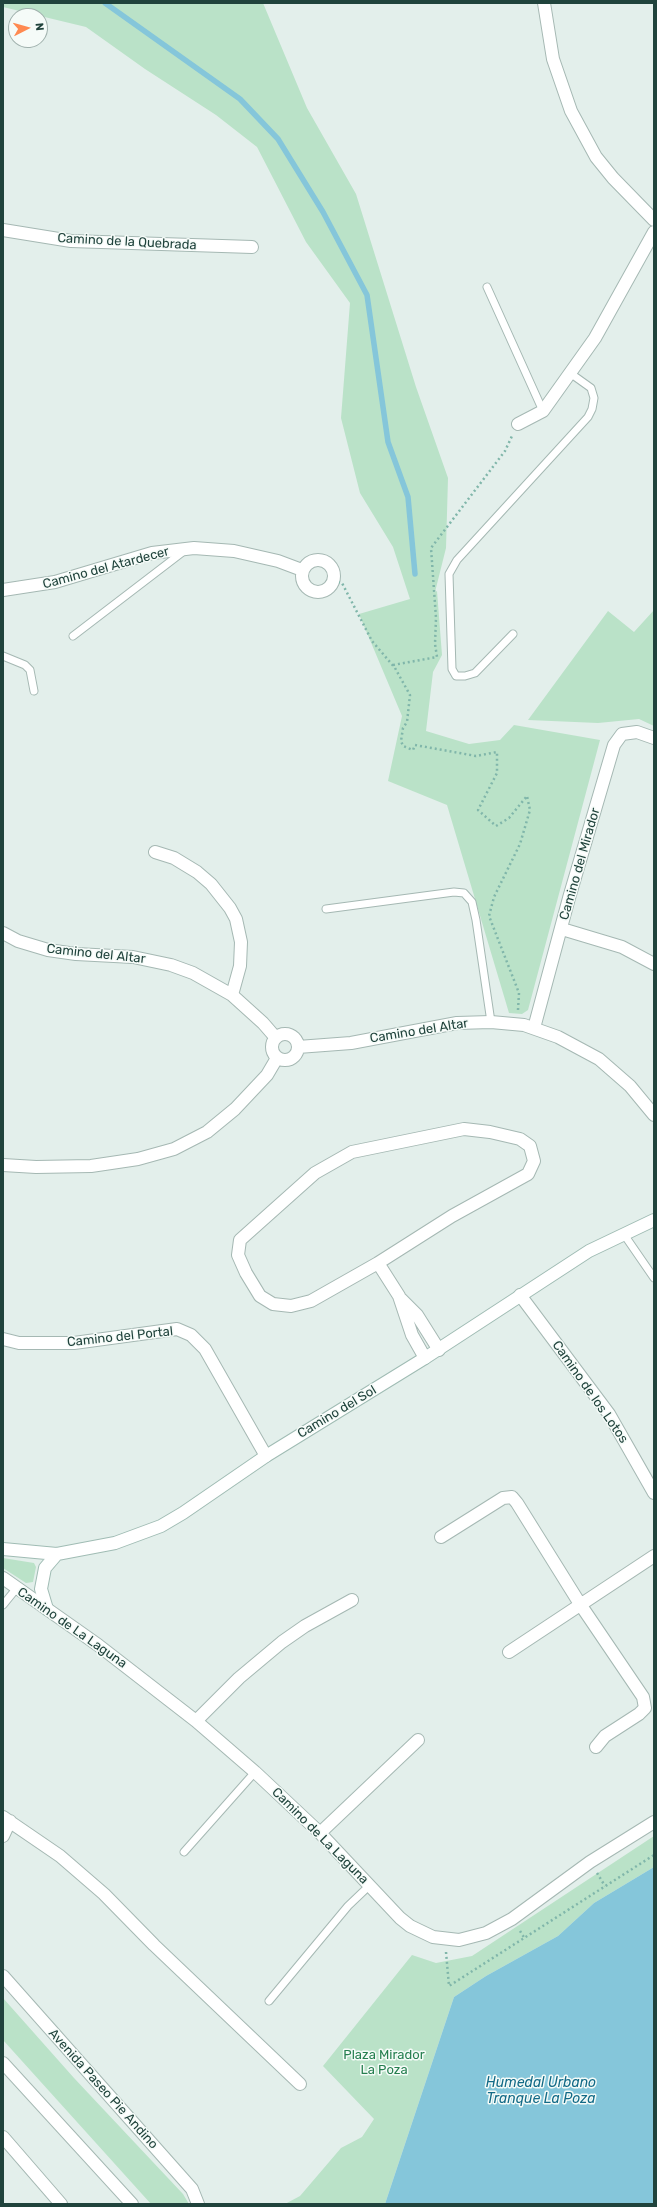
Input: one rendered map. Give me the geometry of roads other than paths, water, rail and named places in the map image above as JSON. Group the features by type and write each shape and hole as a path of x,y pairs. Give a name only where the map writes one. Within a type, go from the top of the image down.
{"street":[{"path":"544,3 553,59 561,86 577,123 596,157 613,178 654,220"},
{"name":"Camino de la Quebrada","path":"3,230 71,241 252,247"},
{"path":"518,424 543,411 595,338 654,232"},
{"name":"Camino del Atardecer","path":"3,590 55,582 132,558 152,553 187,548 234,551 278,561 302,570"},
{"path":"312,560 322,560 331,566 333,570 333,581 327,590 321,592 310,590 303,582 302,570 312,560"},
{"name":"Camino del Mirador","path":"529,1027 562,929 614,745 622,734 637,732 654,738"},
{"path":"155,852 174,858 197,872 211,884 230,908 236,919 241,942 240,966 232,995"},
{"path":"562,929 622,947 654,964"},
{"name":"Camino del Altar","path":"3,934 18,941 48,950 76,954 133,957 171,965 193,973 232,995 263,1022 276,1038"},
{"name":"Camino del Altar","path":"298,1047 351,1043 456,1023 491,1022 529,1027 569,1042 599,1059 630,1086 654,1115"},
{"path":"280,1035 290,1035 294,1038 298,1047 293,1058 285,1061 277,1058 272,1051 272,1046 276,1038 280,1035"},
{"path":"3,1165 36,1167 91,1166 138,1159 174,1149 207,1132 235,1109 268,1075 277,1058"},
{"path":"464,1129 490,1132 520,1139 530,1146 534,1161 528,1174 452,1216 378,1263 311,1301 291,1306 273,1304 260,1296 246,1273 238,1255 240,1240 262,1220 315,1173 352,1152 464,1129"},
{"name":"Camino del Sol","path":"3,1549 57,1554 115,1543 161,1526 183,1513 266,1456 438,1350 589,1251 623,1233 654,1220"},
{"path":"378,1263 399,1296 417,1315 438,1350"},
{"name":"Camino de los Lotos","path":"520,1295 609,1414 654,1493"},
{"path":"399,1296 412,1335 425,1358"},
{"name":"Camino del Portal","path":"3,1338 19,1343 74,1343 177,1329 191,1335 205,1350 266,1456"},
{"path":"441,1537 504,1498 512,1497 580,1604 643,1697 645,1708 639,1714 605,1736 596,1747"},
{"path":"46,1609 41,1589 45,1568 57,1554"},
{"path":"509,1652 654,1556"},
{"name":"Camino de La Laguna","path":"3,1578 104,1649 196,1722 255,1772 320,1832 410,1926 433,1937 445,1940 459,1940 486,1933 512,1919 590,1862 654,1822"},
{"path":"196,1722 239,1678 282,1642 328,1612 352,1600"},
{"path":"320,1832 418,1740"},
{"path":"3,1836 6,1819 60,1856 104,1894 154,1945 300,2084"},
{"name":"Avenida Paseo Pie Andino","path":"3,1976 192,2189 198,2204"},
{"path":"3,2063 132,2204"},
{"path":"3,2137 61,2204"}],"lane":[{"path":"487,287 543,411"},
{"path":"513,634 475,673 465,676 456,676 452,669 449,574 457,560 588,417 592,409 594,398 591,388 570,373"},
{"path":"73,636 187,548"},
{"path":"3,656 25,665 30,670 34,691"},
{"path":"326,909 454,892 464,893 472,902 476,920 491,1022"},
{"path":"623,1233 654,1278"},
{"path":"3,1605 16,1588"},
{"path":"184,1852 255,1772"},
{"path":"269,2001 348,1906 370,1885"}],"water":[{"name":"Humedal Urbano Tranque La Poza","path":"654,1867 654,2204 385,2204 454,1997 486,1976 558,1936 594,1903"}],"waterway":[{"path":"105,3 240,99 278,139 323,212 367,295 388,442 408,497 415,574"}],"park label":[{"name":"Plaza Mirador La Poza","path":"384,2062"}]}
